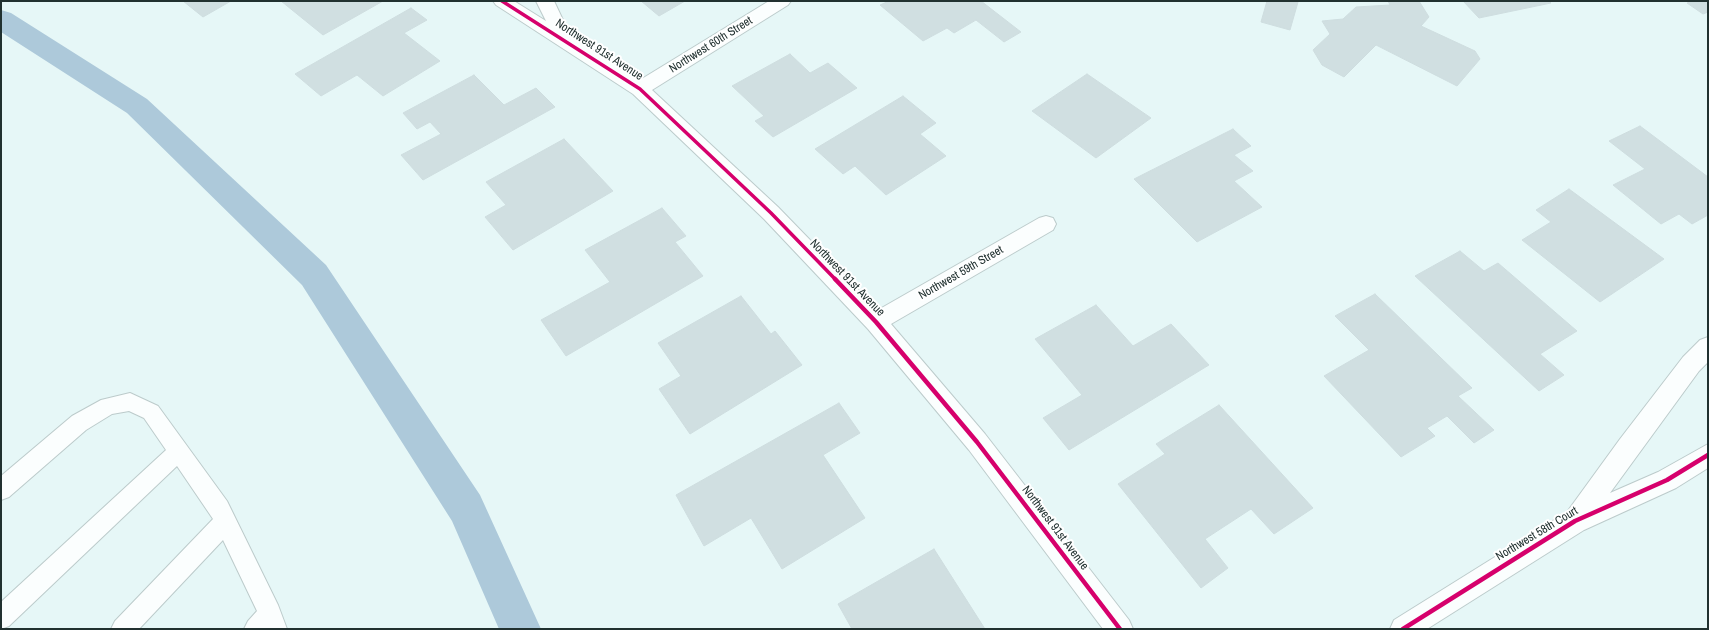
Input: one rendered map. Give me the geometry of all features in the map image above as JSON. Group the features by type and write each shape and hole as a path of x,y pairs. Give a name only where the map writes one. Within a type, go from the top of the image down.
{"street":[{"name":"Northwest 91st Avenue","path":"502,1 640,89 771,212 876,322 977,442 1120,629"},
{"name":"Northwest 91st Avenue","path":"544,1 563,39"},
{"name":"Northwest 60th Street","path":"640,89 782,1"},
{"name":"Northwest 59th Street","path":"876,322 1046,224"},
{"name":"Northwest 58th Court","path":"1575,521 1632,441 1692,364 1708,347"},
{"name":"Northwest 58th Court","path":"1403,629 1575,521 1667,480 1708,455"}],"lane":[{"path":"1,490 80,423 108,406 130,402 151,412 219,508 226,521 267,624"},
{"path":"1,618 179,451"},
{"path":"123,629 226,521"}],"building":[{"path":"183,1 231,1 203,17"},
{"path":"281,1 383,1 323,35"},
{"path":"641,1 685,1 659,16"},
{"path":"889,1 981,1 1021,32 1004,42 976,20 954,33 947,28 923,41 880,5"},
{"path":"1267,1 1298,2 1290,30 1261,22"},
{"path":"1388,1 1419,1 1429,17 1421,26 1475,51 1480,59 1457,86 1376,45 1344,77 1322,65 1313,50 1330,34 1322,21 1343,19 1356,7 1390,5"},
{"path":"1463,1 1549,1 1551,3 1479,18"},
{"path":"1693,1 1708,1 1708,12 1703,14 1687,3"},
{"path":"411,8 427,20 404,33 440,61 383,96 357,75 321,96 295,74"},
{"path":"790,54 810,73 828,63 857,88 773,137 755,121 764,116 732,86"},
{"path":"1087,74 1151,118 1096,158 1032,111"},
{"path":"474,75 504,105 536,88 555,107 423,180 401,155 441,134 430,122 417,129 403,113"},
{"path":"903,96 936,123 920,134 946,156 886,195 855,166 843,174 815,149"},
{"path":"1640,126 1708,177 1708,215 1692,224 1679,214 1661,224 1613,185 1645,169 1609,141"},
{"path":"1233,129 1251,146 1234,155 1253,171 1234,181 1262,207 1197,242 1134,179"},
{"path":"564,139 613,191 513,250 485,217 506,205 486,182"},
{"path":"1569,189 1664,259 1600,302 1522,240 1551,222 1536,210"},
{"path":"662,208 686,236 675,242 703,276 566,356 541,320 610,282 585,250"},
{"path":"1460,251 1484,271 1498,263 1577,331 1540,354 1564,375 1539,391 1415,276"},
{"path":"1375,294 1472,388 1458,396 1494,430 1474,443 1447,416 1427,428 1435,436 1401,457 1324,376 1369,350 1335,316"},
{"path":"741,296 771,334 775,331 802,365 690,434 659,389 681,376 658,343"},
{"path":"1096,305 1133,346 1171,324 1209,365 1069,450 1043,418 1082,395 1035,339"},
{"path":"839,403 860,433 823,455 865,518 782,569 751,518 704,546 676,495"},
{"path":"1219,405 1313,508 1274,534 1251,509 1205,539 1228,568 1201,588 1118,484 1165,454 1156,444"},
{"path":"934,549 985,629 852,629 838,604"}],"waterway":[{"path":"1,19 137,106 314,275 466,508 520,629"}],"cycle path":[{"path":"502,1 640,89 771,213 876,322 977,442 1120,629"},
{"path":"1403,629 1575,521 1667,480 1708,455"}]}
